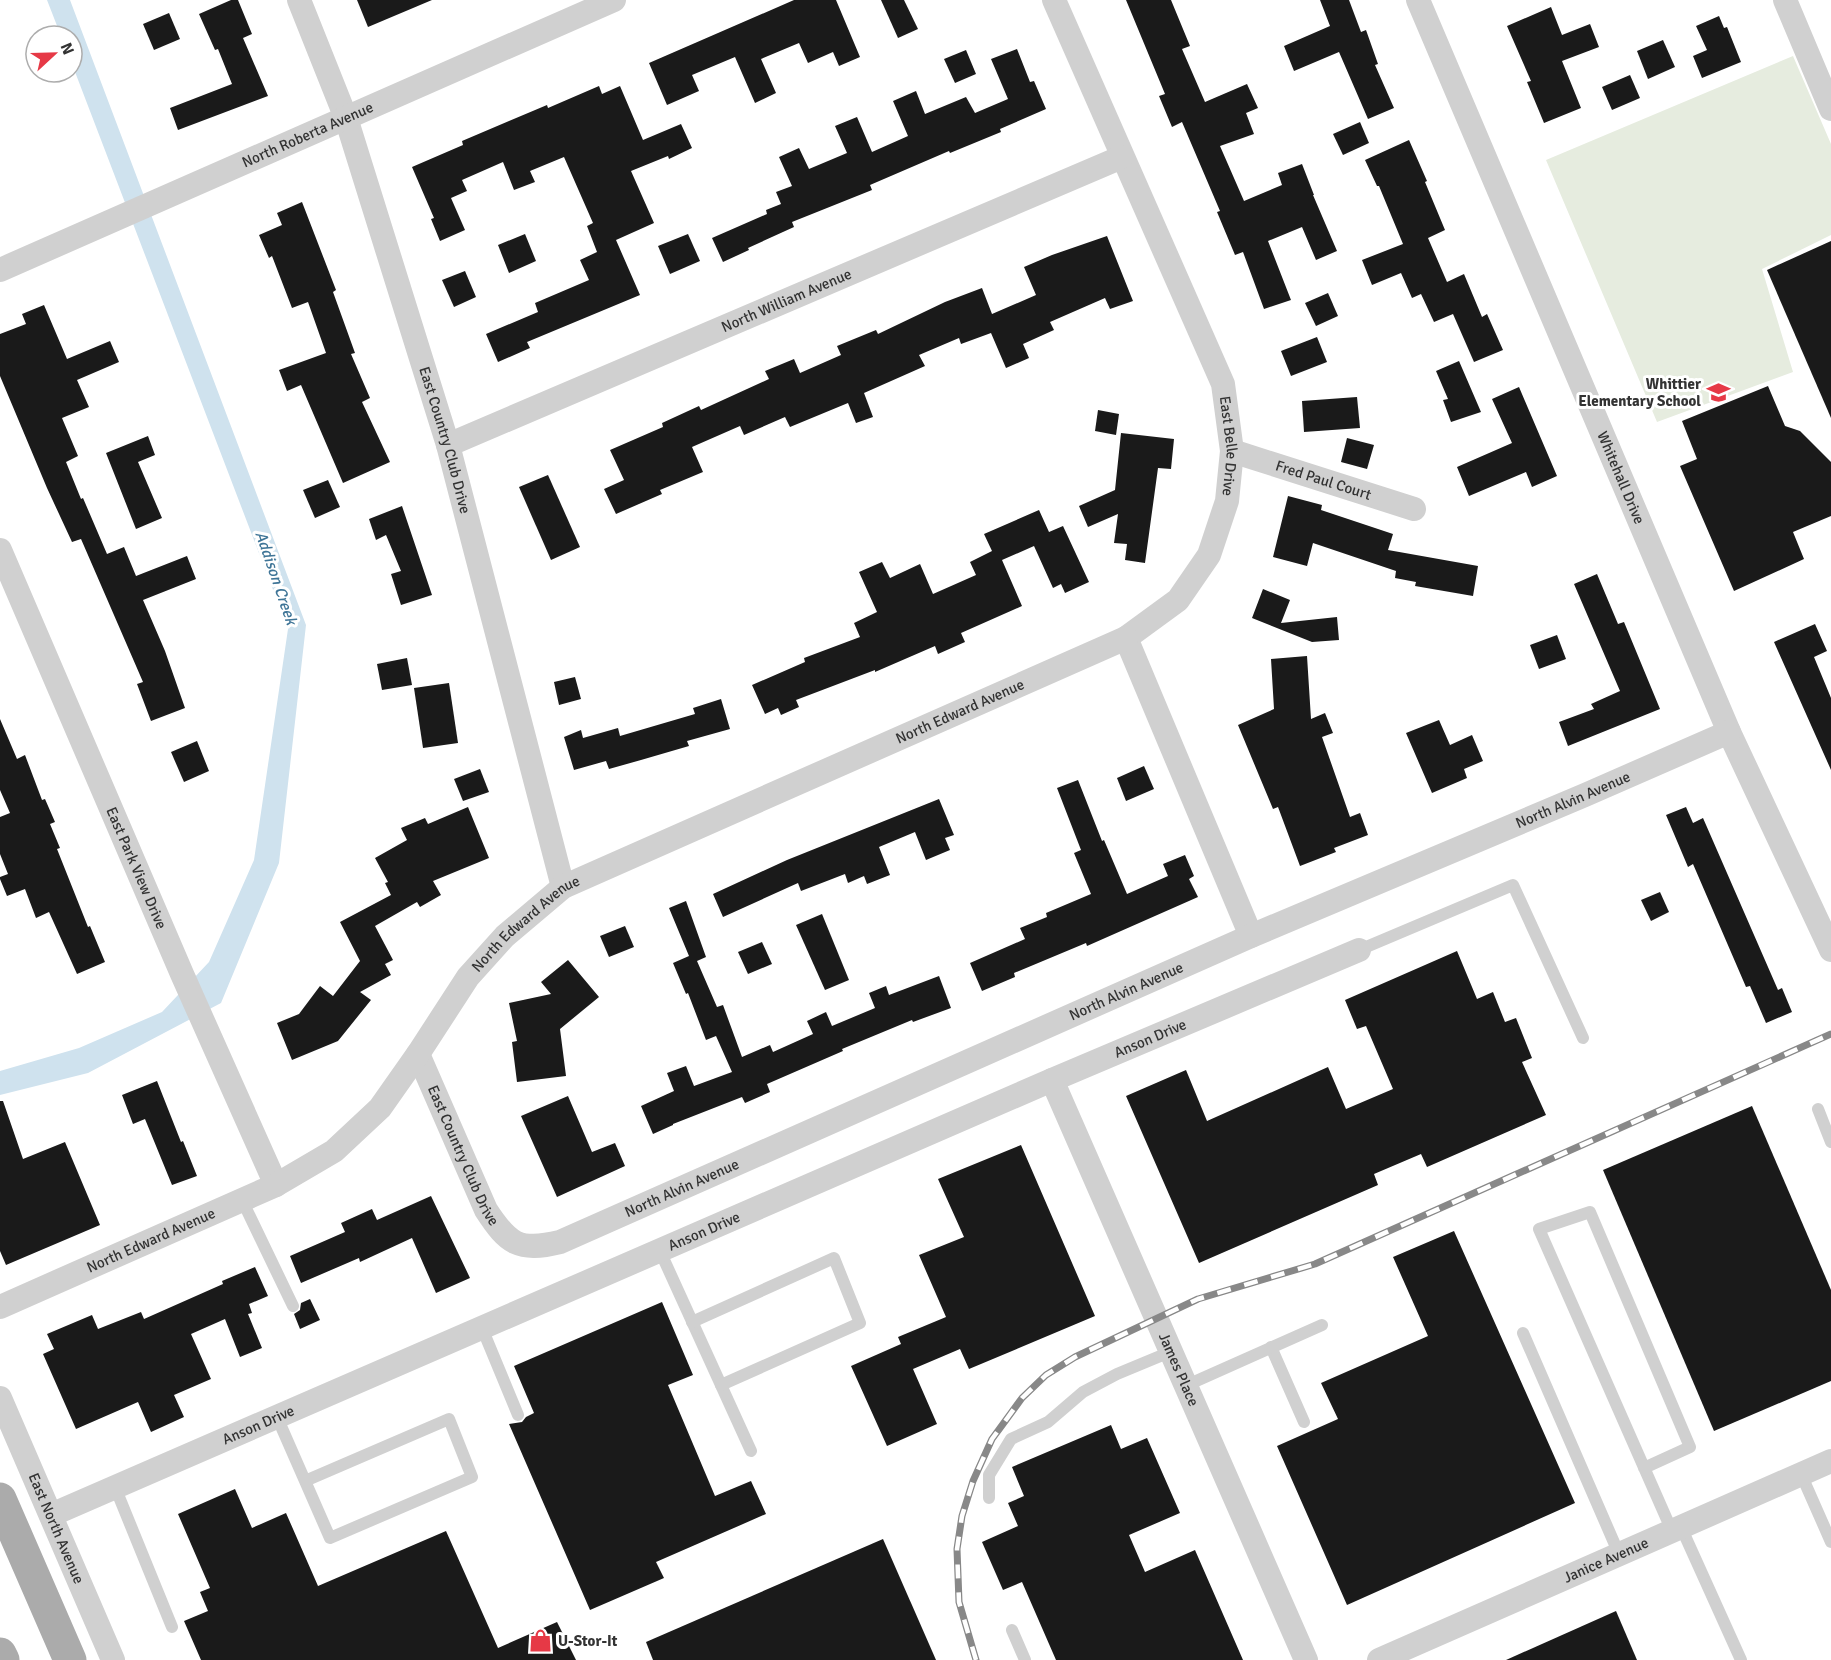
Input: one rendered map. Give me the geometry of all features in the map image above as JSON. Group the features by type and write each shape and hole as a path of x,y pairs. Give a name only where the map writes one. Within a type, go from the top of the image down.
{"main road":[{"path":"0,1499 70,1660"},
{"path":"0,1654 3,1660"}],"street":[{"name":"East Country Club Drive","path":"299,0 346,118 448,445 563,886"},
{"name":"North Roberta Avenue","path":"0,270 614,0"},
{"name":"East Belle Drive","path":"1053,0 1222,384 1232,451 1227,501 1209,555 1178,600 1126,638"},
{"name":"Whitehall Drive","path":"1419,0 1729,732 1831,950"},
{"path":"1785,0 1831,109"},
{"name":"North William Avenue","path":"448,445 1122,156"},
{"name":"Fred Paul Court","path":"1232,451 1414,509"},
{"name":"East Park View Drive","path":"0,550 182,974 276,1185"},
{"path":"1126,638 1251,936"},
{"name":"North Edward Avenue","path":"0,1307 276,1185 334,1151 380,1108 468,977 504,936 563,886 1126,638"},
{"name":"North Alvin Avenue","path":"523,1246 541,1247 560,1242 1251,936 1729,732"},
{"name":"Anson Drive","path":"51,1515 1052,1080 1359,950"},
{"name":"East Country Club Drive","path":"418,1054 486,1210 501,1233 523,1246"},
{"name":"James Place","path":"1052,1080 1306,1660"},
{"name":"East North Avenue","path":"0,1398 113,1660"},
{"name":"Janice Avenue","path":"1379,1660 1831,1461"}],"lane":[{"path":"1359,950 1513,885 1583,1038"},
{"path":"1818,1109 1831,1142"},
{"path":"243,1200 293,1306"},
{"path":"1644,1468 1690,1447 1590,1212 1539,1229 1644,1468 1741,1660"},
{"path":"660,1251 752,1451"},
{"path":"692,1322 834,1258 860,1323 721,1385"},
{"path":"1185,1386 1322,1325"},
{"path":"482,1328 518,1415"},
{"path":"1523,1333 1619,1554"},
{"path":"1271,1347 1304,1422"},
{"path":"988,1498 989,1475 1011,1439 1048,1422 1083,1392 1117,1374 1170,1352"},
{"path":"277,1417 305,1481 330,1538 472,1477 449,1419 305,1481"},
{"path":"1801,1474 1831,1542"},
{"path":"115,1487 172,1627"},
{"path":"1012,1630 1025,1660"}],"shaded area":[{"path":"1793,56 1831,144 1831,235 1762,269 1793,372 1657,422 1546,160"}],"water":[{"path":"47,0 70,0 79,24 56,24"},
{"name":"Addison Creek","path":"84,37 306,625 279,863 221,1003 88,1073 0,1095 0,1071 79,1048 162,1012 209,962 254,860 288,629 80,84 84,84"}],"building":[{"path":"231,0 238,0 252,34 243,38 268,96 178,130 170,108 232,84 218,49 215,50 199,14"},
{"path":"357,0 432,0 368,27"},
{"path":"794,0 836,0 860,57 839,66 833,52 808,63 799,43 761,59 776,93 755,103 735,57 692,75 699,91 667,105 649,63"},
{"path":"881,0 904,0 918,29 898,38"},
{"path":"1126,0 1171,0 1190,46 1182,49 1205,102 1247,84 1258,108 1246,113 1254,134 1220,146 1244,201 1282,185 1278,173 1302,164 1337,251 1316,260 1302,227 1268,241 1291,300 1264,309 1243,252 1235,255 1217,212 1220,211 1182,122 1172,127 1159,96 1165,94"},
{"path":"1320,0 1349,0 1361,32 1366,30 1378,64 1375,65 1394,108 1368,119 1339,52 1294,71 1284,46 1330,26"},
{"path":"1551,7 1562,35 1590,24 1599,47 1562,61 1581,108 1544,123 1527,82 1531,81 1507,26"},
{"path":"169,13 180,39 154,50 143,24"},
{"path":"1719,16 1724,28 1727,27 1741,62 1702,78 1693,56 1707,50 1696,26"},
{"path":"1663,40 1675,67 1648,79 1637,51"},
{"path":"1017,49 1030,82 1034,81 1046,109 1000,129 1001,132 950,153 949,151 870,185 872,190 792,222 794,227 723,262 712,238 767,214 766,210 781,204 776,192 792,186 779,157 799,148 809,169 847,153 835,126 857,117 872,152 908,136 893,101 916,91 925,114 966,97 975,113 1008,99 991,59"},
{"path":"966,50 976,74 955,83 944,59"},
{"path":"1630,75 1640,98 1612,110 1602,87"},
{"path":"599,86 602,94 620,86 643,140 681,124 692,148 669,159 668,156 631,171 654,223 616,240 640,295 527,342 530,348 498,362 486,334 538,312 535,303 589,280 580,260 597,252 587,226 593,223 564,157 530,171 535,182 514,190 503,162 462,180 467,191 451,198 465,230 440,241 431,219 434,218 412,167 463,145 462,141"},
{"path":"1360,122 1369,143 1343,155 1333,134"},
{"path":"1409,140 1445,230 1428,238 1447,282 1464,274 1482,317 1487,314 1503,350 1474,362 1453,314 1434,322 1421,294 1412,298 1401,273 1372,285 1362,260 1403,244 1379,186 1365,160"},
{"path":"302,202 336,290 333,292 355,353 351,354 370,398 362,402 390,462 343,483 301,385 287,391 279,370 326,353 308,302 292,308 272,256 269,258 259,235 282,225 277,213"},
{"path":"525,234 536,261 509,273 498,245"},
{"path":"688,234 700,261 670,274 658,246"},
{"path":"1107,236 1133,301 1110,309 1105,298 1050,322 1054,330 1023,344 1029,358 1006,368 991,333 961,344 959,338 919,355 925,366 864,393 873,417 856,423 848,403 790,427 785,417 744,435 740,426 692,447 703,472 660,490 662,494 616,514 604,489 624,480 610,450 663,427 662,423 699,406 701,410 769,379 765,371 794,359 800,373 841,355 837,346 876,330 878,334 945,302 982,288 992,314 1036,295 1024,267"},
{"path":"1831,241 1831,418 1767,270"},
{"path":"465,271 476,297 454,307 442,280"},
{"path":"1328,293 1338,316 1316,326 1305,303"},
{"path":"44,305 67,359 110,341 119,362 77,380 89,407 62,418 78,456 66,462 107,554 124,547 136,576 187,556 196,579 143,600 165,651 185,708 151,721 137,684 143,682 81,539 72,542 0,376 0,334 26,324 22,314"},
{"path":"1317,337 1327,362 1291,376 1281,351"},
{"path":"1459,361 1481,412 1451,422 1443,400 1448,399 1436,371"},
{"path":"1768,386 1785,426 1800,431 1831,462 1831,516 1793,532 1804,559 1734,591 1680,466 1697,459 1682,421"},
{"path":"1519,387 1557,476 1532,487 1526,472 1469,496 1457,467 1512,443 1492,399"},
{"path":"1357,397 1360,428 1304,432 1302,401"},
{"path":"1098,410 1119,414 1116,435 1095,431"},
{"path":"1121,433 1174,439 1171,469 1158,468 1145,563 1125,560 1127,544 1114,543 1118,514 1088,527 1079,506 1115,490"},
{"path":"148,436 155,455 138,462 162,518 136,529 106,453"},
{"path":"1347,438 1374,445 1367,469 1341,462"},
{"path":"548,475 580,547 551,560 519,487"},
{"path":"328,480 340,507 315,518 303,490"},
{"path":"1288,496 1322,505 1321,510 1393,534 1388,550 1478,566 1473,596 1415,586 1416,582 1395,578 1396,571 1313,543 1307,566 1273,557"},
{"path":"402,506 432,595 401,605 391,574 401,571 386,535 376,540 369,519"},
{"path":"1039,510 1049,532 1063,526 1089,582 1065,593 1061,584 1053,588 1034,546 1002,560 1022,606 961,633 965,642 938,654 935,646 875,672 875,670 796,700 799,707 781,715 778,708 765,714 752,685 805,662 804,658 860,637 854,623 877,612 859,572 882,562 890,578 920,564 933,594 976,575 970,562 992,551 984,534"},
{"path":"1597,574 1618,624 1624,622 1660,709 1568,746 1559,722 1594,709 1591,704 1620,691 1574,584"},
{"path":"1263,589 1290,600 1281,623 1337,617 1339,640 1312,642 1252,618"},
{"path":"1815,624 1827,651 1814,657 1831,698 1831,770 1774,642"},
{"path":"1557,635 1566,659 1539,669 1530,645"},
{"path":"1307,656 1311,719 1325,713 1333,733 1322,737 1350,817 1360,813 1368,835 1334,848 1336,852 1300,866 1278,807 1273,809 1238,725 1274,709 1271,659"},
{"path":"407,658 412,685 382,690 377,664"},
{"path":"575,677 581,699 559,705 554,682"},
{"path":"449,683 458,743 423,748 414,688"},
{"path":"721,699 730,729 687,741 689,746 609,769 606,761 574,770 564,737 581,730 583,738 618,728 620,736 695,714 693,708"},
{"path":"0,719 17,759 25,755 42,800 45,799 55,822 50,824 60,848 57,849 88,927 90,926 105,962 77,974 49,912 36,918 25,889 7,896 0,879 8,874 0,854 0,817 10,813 0,790"},
{"path":"1439,720 1450,745 1472,735 1483,761 1464,769 1467,778 1432,793 1406,733"},
{"path":"197,741 209,771 184,782 171,752"},
{"path":"1144,766 1154,789 1126,801 1117,778"},
{"path":"480,769 489,792 463,801 454,779"},
{"path":"1078,780 1102,841 1104,840 1127,894 1168,876 1163,864 1185,855 1194,876 1189,879 1198,897 1087,946 1086,943 1014,973 1015,977 982,991 970,963 1025,939 1020,928 1047,917 1046,913 1091,894 1074,853 1081,850 1057,788"},
{"path":"939,799 954,835 945,838 950,850 926,860 915,832 879,847 890,875 867,884 864,876 848,883 845,874 801,891 798,883 723,917 713,894 787,860"},
{"path":"468,807 489,858 433,881 441,895 420,907 417,902 375,926 393,960 385,964 391,975 360,992 371,1000 338,1041 292,1060 277,1023 299,1014 320,986 333,996 360,961 340,922 391,895 385,883 388,882 375,858 407,840 401,828 425,818 428,824"},
{"path":"1686,807 1693,823 1703,818 1778,990 1782,988 1792,1012 1766,1023 1750,986 1746,987 1693,864 1688,867 1666,815"},
{"path":"1660,892 1669,912 1651,921 1641,900"},
{"path":"686,901 706,957 697,961 717,1007 723,1005 742,1057 770,1045 773,1052 813,1034 807,1021 826,1012 832,1026 875,1008 869,993 886,986 889,995 939,976 951,1008 913,1022 912,1020 842,1049 843,1051 767,1084 770,1092 745,1103 742,1097 653,1134 641,1106 674,1091 667,1073 686,1066 694,1086 732,1072 716,1036 706,1040 688,993 686,994 673,963 689,956 669,908"},
{"path":"822,914 849,980 825,990 796,925"},
{"path":"625,926 634,947 609,957 600,936"},
{"path":"762,942 772,964 748,974 738,952"},
{"path":"1457,951 1477,999 1493,992 1505,1022 1516,1018 1532,1058 1522,1062 1546,1115 1427,1167 1421,1154 1374,1174 1378,1185 1199,1263 1126,1096 1186,1070 1207,1121 1328,1067 1346,1109 1393,1089 1366,1026 1357,1029 1345,1000"},
{"path":"568,960 599,997 560,1029 566,1076 517,1082 512,1042 517,1041 509,1003 551,994 541,982"},
{"path":"157,1081 197,1176 172,1185 145,1119 133,1124 122,1095"},
{"path":"568,1096 592,1152 615,1143 625,1166 557,1197 521,1116"},
{"path":"0,1101 3,1101 23,1159 65,1142 100,1225 6,1265 0,1251"},
{"path":"1752,1106 1831,1290 1831,1381 1714,1431 1603,1170"},
{"path":"1021,1145 1095,1316 969,1369 960,1349 913,1369 937,1424 887,1446 851,1366 901,1344 898,1337 946,1317 919,1255 964,1237 938,1179"},
{"path":"431,1196 470,1278 436,1293 412,1238 360,1262 359,1258 301,1283 290,1256 345,1232 341,1223 372,1209 377,1220"},
{"path":"1454,1231 1575,1503 1347,1605 1277,1446 1338,1419 1321,1383 1428,1336 1393,1257"},
{"path":"255,1267 268,1296 249,1304 252,1313 248,1314 262,1348 240,1357 225,1319 191,1334 211,1379 174,1395 184,1417 151,1432 138,1402 76,1429 43,1354 54,1349 47,1334 92,1315 98,1329 141,1312 144,1319 223,1284 222,1281"},
{"path":"310,1299 320,1320 300,1329 294,1314 300,1310 301,1303"},
{"path":"662,1302 693,1375 668,1385 715,1496 751,1481 766,1514 656,1562 664,1578 590,1610 509,1424 522,1422 534,1413 514,1366"},
{"path":"1111,1425 1121,1449 1147,1438 1180,1513 1129,1535 1145,1572 1195,1550 1243,1660 1056,1660 1022,1582 1003,1590 982,1542 1018,1526 1008,1503 1024,1496 1012,1467"},
{"path":"235,1489 252,1528 286,1513 318,1586 446,1531 498,1648 557,1622 576,1660 201,1660 184,1621 208,1611 200,1592 210,1588 178,1514"},
{"path":"883,1539 936,1660 653,1660 646,1642"},
{"path":"1616,1611 1637,1660 1506,1660"}],"railway":[{"path":"976,1660 959,1602 957,1549 962,1516 973,1481 992,1439 1022,1398 1046,1375 1075,1357 1198,1299 1315,1264 1831,1034"}],"place":[{"name":"Whittier Elementary School","path":"1719,393"},
{"name":"U-Stor-It","path":"540,1641"}]}
